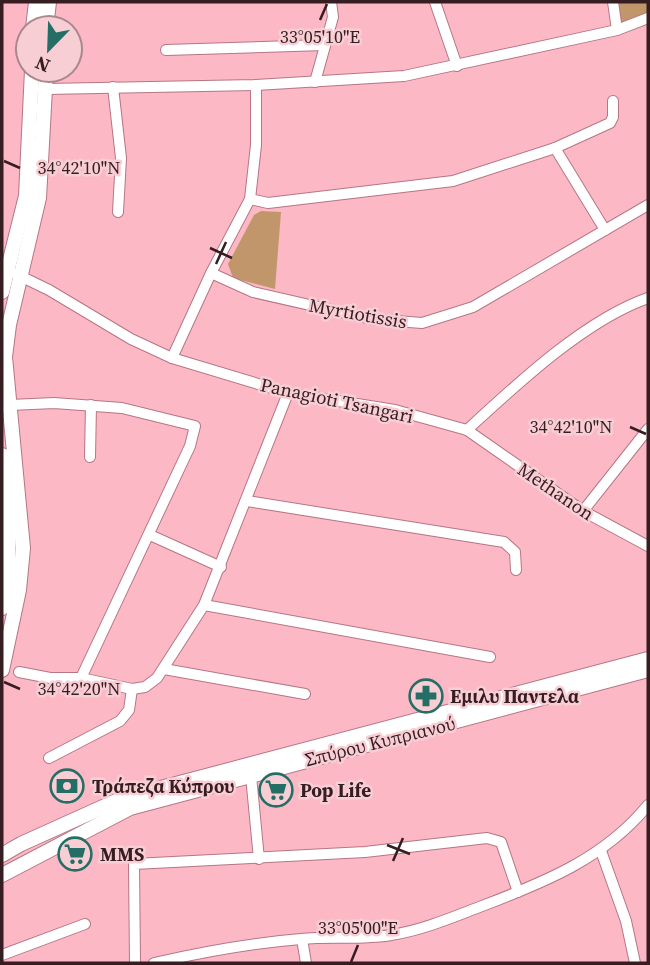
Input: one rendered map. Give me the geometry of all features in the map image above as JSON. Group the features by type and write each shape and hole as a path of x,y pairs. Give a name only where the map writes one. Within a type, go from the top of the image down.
{"main road":[{"path":"2,292 26,196 31,84"},
{"path":"2,670 19,590 23,548 5,356 9,326 39,198 46,84"},
{"path":"2,455 10,548 2,608"},
{"name":"Σπύρου Κυπριανού","path":"2,855 123,798 648,659"},
{"name":"Σπύρου Κυπριανού","path":"2,875 130,807 648,670"},
{"path":"2,842 22,844"}],"street":[{"path":"315,82 332,17 331,2"},
{"path":"435,2 457,66"},
{"path":"613,2 617,30"},
{"path":"46,89 256,85 404,76 617,30 648,18"},
{"path":"166,50 325,46"},
{"path":"172,358 211,273 250,199 256,145 256,85"},
{"path":"113,87 121,158 118,212"},
{"path":"250,199 268,203 453,181 555,148 610,123 614,117 613,101"},
{"path":"555,148 605,230"},
{"name":"Myrtiotissis","path":"211,273 253,292 372,319 422,323 473,307 648,205"},
{"name":"Panagioti Tsangari","path":"6,270 21,275 131,339 172,358 288,393 395,410 467,430"},
{"path":"467,430 505,395 593,325 633,303 648,298"},
{"path":"19,672 50,678 81,678 132,689 145,687 157,678 205,605 288,393"},
{"path":"10,405 54,403 122,408 195,426 190,446 150,535 81,678"},
{"path":"90,457 92,405"},
{"path":"583,511 643,444 648,429"},
{"name":"Methanon","path":"467,430 583,511 648,546"},
{"path":"247,501 504,542 514,552 516,570"},
{"path":"150,535 222,567"},
{"path":"205,605 490,657"},
{"path":"164,669 304,694"},
{"path":"49,758 120,721 128,710 132,689"},
{"path":"251,776 259,859"},
{"path":"153,963 213,949 302,939 390,935 434,925 559,876 601,851 648,805"},
{"path":"135,963 134,864 365,852 487,838 501,842 518,892"},
{"path":"601,851 626,920 635,963"},
{"path":"2,955 85,924"},
{"path":"302,939 306,963"}],"shaded area":[{"path":"613,2 648,2 648,18 617,30"},
{"path":"261,211 281,212 275,289 233,278 228,264 254,215"}],"place":[{"name":"Εμιλυ Παντελα","path":"426,696"},
{"name":"Τράπεζα Κύπρου","path":"67,786"},
{"name":"Pop Life","path":"276,790"},
{"name":"MMS","path":"75,854"}]}
